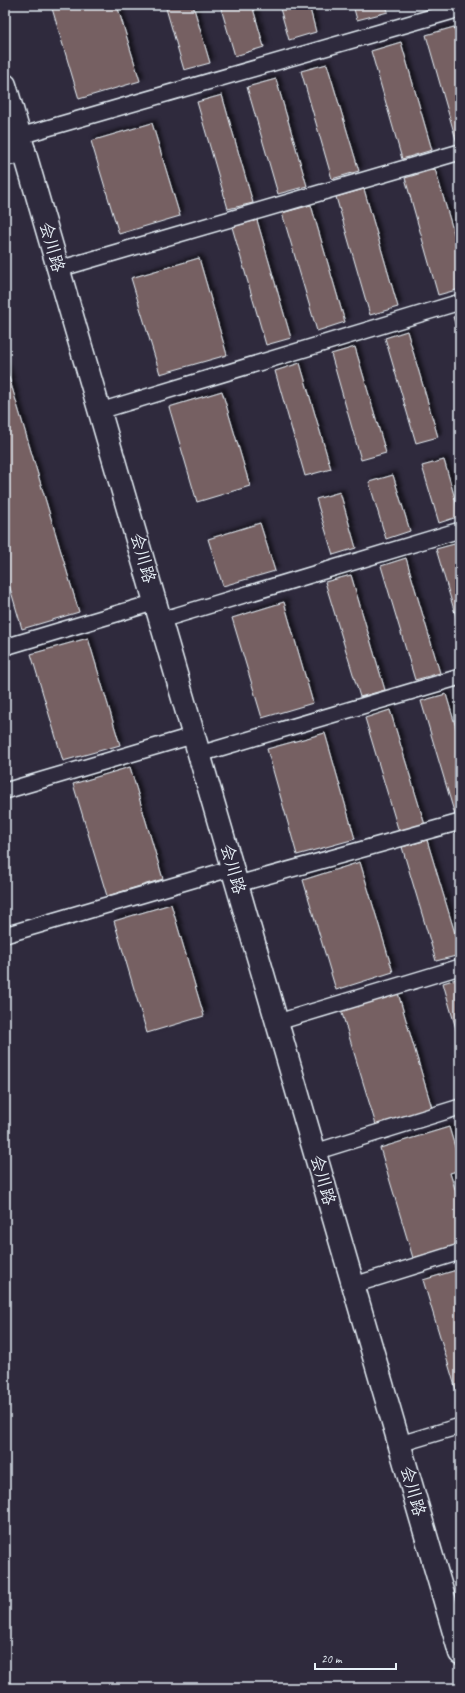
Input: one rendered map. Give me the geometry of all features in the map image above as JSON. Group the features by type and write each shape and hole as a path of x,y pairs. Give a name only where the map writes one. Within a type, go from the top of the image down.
{"street":[{"name":"会川路","path":"5,85 16,147 59,269 460,1653"}],"lane":[{"path":"16,147 460,9"},
{"path":"59,269 460,152"},
{"path":"100,411 460,302"},
{"path":"5,647 159,611 460,530"},
{"path":"5,791 460,677"},
{"path":"5,935 235,876 460,822"},
{"path":"278,1022 460,967"},
{"path":"315,1152 460,1107"},
{"path":"354,1285 460,1252"},
{"path":"400,1444 460,1426"}],"building":[{"path":"51,5 117,5 140,81 79,99"},
{"path":"165,5 193,5 210,63 184,70"},
{"path":"220,5 252,5 264,47 235,56"},
{"path":"279,5 309,5 316,32 289,40"},
{"path":"353,5 386,5 388,12 357,20"},
{"path":"454,27 460,48 460,142 457,143 426,35"},
{"path":"401,42 432,150 402,159 371,51"},
{"path":"327,64 359,171 332,179 301,71"},
{"path":"276,79 307,186 278,194 247,87"},
{"path":"222,95 253,203 228,209 197,102"},
{"path":"152,123 180,216 119,234 91,141"},
{"path":"435,169 460,254 460,289 438,295 405,178"},
{"path":"364,189 398,307 370,315 336,197"},
{"path":"311,205 345,322 317,331 282,213"},
{"path":"257,220 291,338 266,345 232,227"},
{"path":"199,258 227,355 160,374 131,278"},
{"path":"460,315 460,339 453,317"},
{"path":"407,331 438,437 416,443 385,338"},
{"path":"355,347 386,453 361,460 331,354"},
{"path":"300,363 331,469 305,476 275,371"},
{"path":"5,364 79,612 22,629 5,571"},
{"path":"222,391 250,486 197,502 169,407"},
{"path":"444,460 460,516 439,523 422,466"},
{"path":"393,475 410,531 386,539 369,482"},
{"path":"340,492 356,548 333,555 316,499"},
{"path":"260,523 275,571 223,586 208,539"},
{"path":"458,543 460,551 460,630 436,549"},
{"path":"406,558 440,673 415,680 381,566"},
{"path":"351,575 385,690 360,697 325,582"},
{"path":"284,602 313,703 262,718 232,618"},
{"path":"88,638 120,745 63,761 31,654"},
{"path":"446,694 460,741 460,814 455,815 421,701"},
{"path":"390,710 425,825 399,832 365,718"},
{"path":"325,733 355,839 297,855 267,749"},
{"path":"130,767 163,879 107,896 73,784"},
{"path":"427,840 460,950 460,955 436,961 402,847"},
{"path":"360,862 393,972 336,990 303,880"},
{"path":"171,904 204,1016 147,1033 114,921"},
{"path":"460,978 460,1043 443,983"},
{"path":"398,993 432,1108 376,1125 341,1010"},
{"path":"449,1127 460,1164 460,1170 450,1173 460,1205 460,1244 413,1258 380,1148"},
{"path":"460,1269 460,1403 423,1280"}]}
